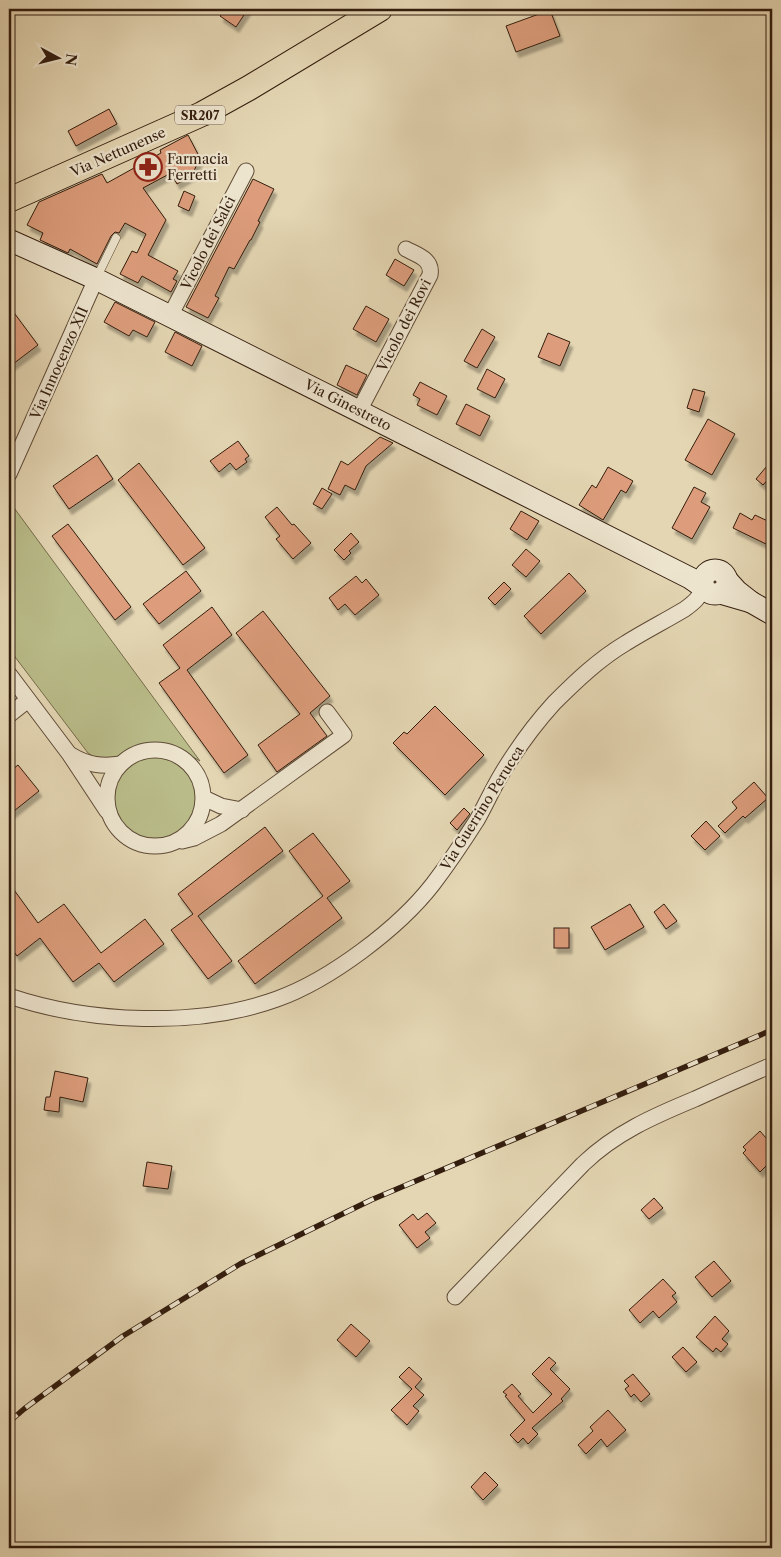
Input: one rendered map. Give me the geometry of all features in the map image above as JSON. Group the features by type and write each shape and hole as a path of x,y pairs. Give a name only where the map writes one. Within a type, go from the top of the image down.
{"main road":[{"name":"Via Nettunense","path":"9,200 202,114 380,9"}],"street":[{"name":"Vicolo dei Salci","path":"170,316 246,171"},
{"name":"Via Ginestreto","path":"9,240 96,279 684,575 715,585 772,614"},
{"name":"Vicolo dei Rovi","path":"360,411 430,275 431,266 428,262 406,249"},
{"name":"Via Innocenzo XII","path":"9,474 96,279"},
{"name":"Via Guerrino Perucca","path":"9,996 54,1009 87,1015 127,1018 181,1017 262,1004 288,994 325,975 372,943 421,898 463,842 519,748 544,716 589,669 625,643 685,609 705,602 715,585"},
{"path":"9,674 70,755 117,828 128,838 141,845 156,847 202,834 242,810 344,735 327,712"},
{"path":"9,715 28,700"},
{"path":"110,815 107,802 108,788 113,775 121,764 133,755 147,750 162,750 177,755 189,764 197,774 202,785 204,798 202,812 196,825 186,836 174,843"},
{"path":"70,755 85,763 102,766 121,764"},
{"path":"204,798 221,806 242,810"},
{"path":"455,1297 583,1164 603,1146 654,1116 772,1065"}],"lane":[{"path":"96,279 116,238"}],"green space":[{"path":"9,501 200,761 175,747 159,744 138,746 119,759 98,759 88,753 9,649"},
{"path":"155,756 171,759 185,768 194,782 197,798 194,814 185,828 171,837 155,840 139,837 125,828 116,814 113,798 116,782 125,768 139,759"}],"building":[{"path":"225,9 248,9 236,27 220,16"},
{"path":"550,10 560,36 516,52 506,26"},
{"path":"109,109 117,124 76,146 68,131"},
{"path":"188,135 200,158 192,175 177,184 171,173 143,188 166,220 148,255 178,271 173,279 177,281 171,292 142,276 138,283 120,274 132,251 137,253 146,234 125,223 119,233 115,232 111,236 97,264 70,249 68,253 40,240 43,233 27,225 39,202 102,174 107,183 161,153 160,150"},
{"path":"253,179 274,189 251,240 234,269 229,267 215,296 219,298 208,318 186,307"},
{"path":"184,191 195,196 189,211 178,206"},
{"path":"395,259 414,270 404,286 386,275"},
{"path":"115,302 155,322 147,337 133,330 129,336 104,322"},
{"path":"9,306 38,345 9,367"},
{"path":"366,306 389,319 376,342 353,329"},
{"path":"482,329 495,337 477,368 464,361"},
{"path":"175,332 202,346 192,366 165,352"},
{"path":"548,333 570,342 560,366 538,357"},
{"path":"346,365 367,375 357,395 337,385"},
{"path":"487,369 505,379 495,398 477,389"},
{"path":"420,382 447,396 437,415 417,405 420,399 413,395"},
{"path":"693,389 705,392 699,412 687,408"},
{"path":"466,404 490,416 480,436 456,424"},
{"path":"708,419 735,434 712,475 685,460"},
{"path":"380,437 393,443 366,466 355,490 345,485 340,495 328,489 341,461 348,465"},
{"path":"238,441 249,456 245,459 247,462 236,470 230,463 219,472 210,461"},
{"path":"97,455 113,479 69,509 53,486"},
{"path":"772,460 772,475 763,485 756,479"},
{"path":"139,463 205,548 183,565 118,480"},
{"path":"608,467 633,481 626,493 621,490 603,520 579,505 592,485 596,488"},
{"path":"694,487 706,493 701,502 710,507 692,539 672,528"},
{"path":"322,488 332,494 322,509 313,504"},
{"path":"277,507 311,543 293,559 276,539 280,536 265,517"},
{"path":"521,511 539,521 527,540 510,529"},
{"path":"740,513 752,520 755,515 772,523 772,531 766,544 733,528"},
{"path":"68,524 131,607 115,620 52,536"},
{"path":"351,533 359,542 349,551 351,553 344,560 334,550"},
{"path":"526,549 540,561 526,577 512,565"},
{"path":"186,571 201,591 159,624 143,604"},
{"path":"569,573 586,591 541,634 524,616"},
{"path":"356,576 362,583 366,579 379,595 355,615 345,604 338,610 329,598"},
{"path":"504,582 511,589 495,605 488,598"},
{"path":"212,607 232,635 187,670 248,755 224,773 159,683 180,668 163,645"},
{"path":"263,611 330,696 310,713 327,736 277,772 258,745 300,714 236,633"},
{"path":"435,706 484,755 445,795 393,743 404,732 407,734"},
{"path":"18,765 39,791 9,815 9,772"},
{"path":"754,782 768,798 745,818 743,816 725,833 718,826 737,808 732,802"},
{"path":"464,808 470,814 457,830 450,823"},
{"path":"706,821 720,836 705,850 691,836"},
{"path":"265,827 283,851 198,916 232,961 208,979 171,930 193,914 178,894"},
{"path":"313,833 350,881 327,898 342,918 255,984 238,961 323,896 289,851"},
{"path":"9,883 38,923 64,904 101,953 145,919 164,944 114,982 99,963 73,982 40,938 17,956 9,945"},
{"path":"630,904 644,927 605,950 591,927"},
{"path":"664,904 677,921 666,929 654,912"},
{"path":"554,928 569,928 569,948 554,948"},
{"path":"55,1071 88,1078 83,1102 60,1097 59,1112 44,1110 46,1097 50,1097"},
{"path":"760,1131 772,1145 772,1160 760,1172 743,1153 746,1150 743,1147"},
{"path":"147,1162 172,1166 168,1189 143,1186"},
{"path":"654,1198 663,1208 649,1219 641,1210"},
{"path":"427,1213 436,1223 425,1232 430,1238 417,1248 399,1225 413,1214 418,1220"},
{"path":"714,1261 731,1281 712,1297 695,1277"},
{"path":"663,1279 676,1293 672,1296 677,1302 659,1318 653,1311 640,1323 629,1310"},
{"path":"715,1316 729,1331 722,1339 728,1344 721,1352 716,1348 713,1352 696,1337"},
{"path":"351,1324 370,1341 356,1357 337,1340"},
{"path":"683,1347 697,1362 686,1372 672,1357"},
{"path":"549,1357 556,1363 550,1369 570,1389 561,1399 563,1401 532,1428 538,1434 528,1444 523,1438 518,1443 510,1435 525,1420 503,1392 512,1384 521,1394 518,1396 533,1413 552,1394 532,1374"},
{"path":"409,1367 422,1379 415,1387 424,1395 413,1406 419,1411 407,1425 391,1410 412,1389 399,1377"},
{"path":"633,1374 650,1394 641,1402 634,1394 631,1397 625,1389 629,1386 624,1381"},
{"path":"608,1410 626,1430 607,1447 601,1439 586,1454 578,1445 593,1431 590,1427"},
{"path":"485,1472 498,1485 483,1500 471,1487"}],"railway":[{"path":"9,1422 123,1336 240,1264 371,1200 772,1030"}],"place":[{"name":"Farmacia Ferretti","path":"148,167"}]}
